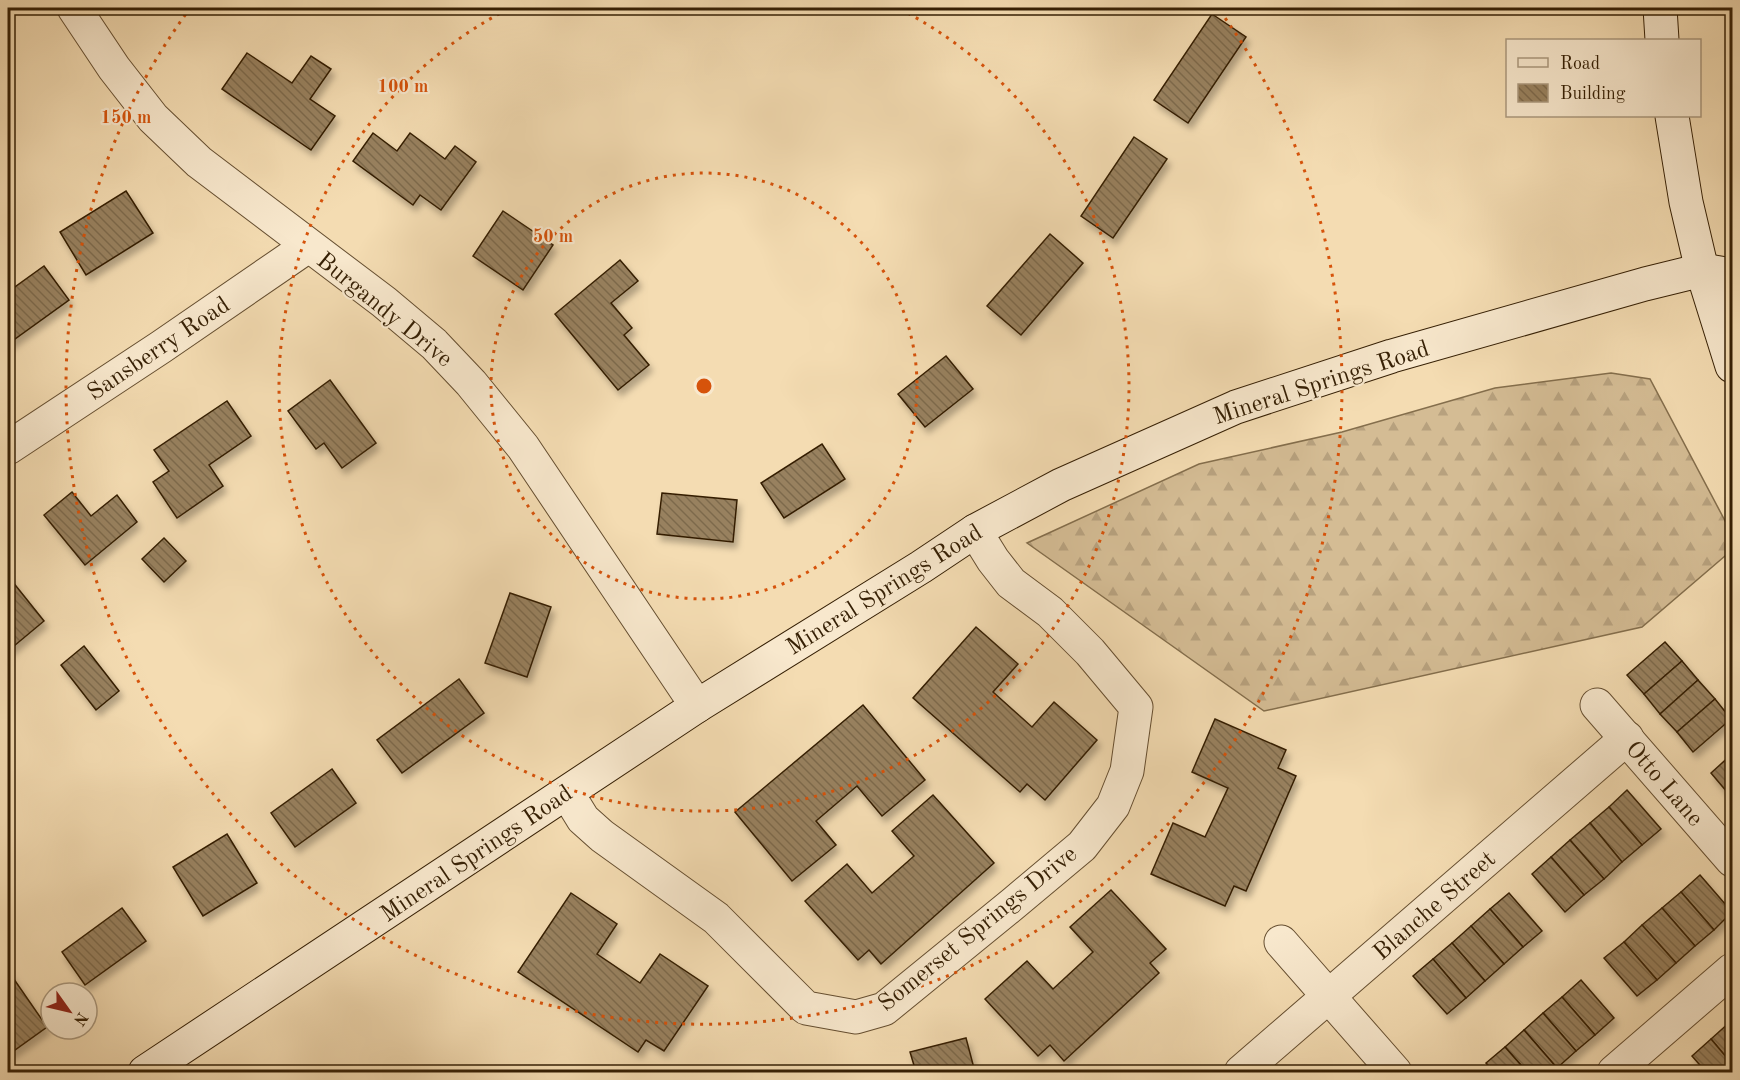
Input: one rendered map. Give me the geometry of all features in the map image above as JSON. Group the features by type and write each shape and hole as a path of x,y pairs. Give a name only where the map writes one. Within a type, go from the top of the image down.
{"street":[{"name":"Burgandy Drive","path":"74,8 114,68 153,118 200,162 384,302 434,344 471,383 523,447 697,706"},
{"path":"1660,8 1662,39"},
{"path":"1672,117 1686,202 1717,273 1732,366"},
{"name":"Sansberry Road","path":"8,448 308,246"},
{"name":"Mineral Springs Road","path":"145,1072 697,706 912,573 975,531 1061,485 1236,406 1392,356 1645,284 1717,273"},
{"name":"Somerset Springs Drive","path":"567,792 584,819 602,836 716,918 806,1008 856,1017 884,1009 1082,846 1113,806 1127,771 1136,707 1090,652 1050,612 1011,583 975,531"},
{"name":"Otto Lane","path":"1598,705 1732,861"},
{"name":"Blanche Street","path":"1241,1072 1626,738"},
{"path":"1281,942 1395,1072"},
{"path":"1614,1072 1732,970"}],"green space":[{"path":"1611,373 1650,379 1732,534 1732,550 1642,627 1264,711 1027,543 1199,464 1342,432 1495,388"}],"building":[{"path":"1212,14 1246,37 1188,123 1154,100"},
{"path":"247,53 292,83 311,56 331,69 310,99 335,116 311,150 222,89"},
{"path":"373,133 397,151 410,133 445,159 455,146 476,162 441,210 420,195 413,205 353,161"},
{"path":"1134,137 1167,159 1113,238 1081,216"},
{"path":"126,191 153,233 86,275 60,232"},
{"path":"503,211 553,245 523,290 473,256"},
{"path":"1050,234 1083,263 1021,335 987,306"},
{"path":"620,260 638,281 611,303 632,328 624,335 649,365 618,390 555,314"},
{"path":"44,266 69,300 8,344 8,292"},
{"path":"946,356 973,389 925,427 898,394"},
{"path":"330,380 376,443 342,468 324,443 316,449 288,411"},
{"path":"227,401 251,436 209,465 223,486 177,518 153,482 169,471 154,450"},
{"path":"822,444 845,479 784,518 761,483"},
{"path":"72,492 91,516 117,495 137,522 85,565 44,515"},
{"path":"662,493 737,500 733,542 657,534"},
{"path":"164,538 186,561 164,582 142,559"},
{"path":"8,576 44,621 8,651"},
{"path":"510,593 551,607 527,677 485,663"},
{"path":"976,627 1018,664 993,692 1032,727 1054,702 1097,740 1045,800 1027,784 1020,792 913,698"},
{"path":"1665,642 1682,661 1644,694 1627,675"},
{"path":"84,646 119,691 96,710 61,665"},
{"path":"1682,661 1698,680 1660,714 1644,694"},
{"path":"459,679 484,713 402,773 377,740"},
{"path":"1698,680 1715,699 1677,732 1660,714"},
{"path":"1715,699 1731,719 1693,752 1677,732"},
{"path":"863,705 925,780 882,816 857,786 816,821 836,845 792,881 735,812"},
{"path":"1215,719 1286,750 1278,768 1296,776 1246,891 1234,886 1225,906 1151,874 1173,823 1205,837 1228,788 1192,772"},
{"path":"1732,754 1732,788 1727,792 1711,773"},
{"path":"332,769 356,803 295,847 271,813"},
{"path":"1627,790 1661,829 1642,845 1609,807"},
{"path":"933,795 994,863 881,964 869,950 858,960 805,901 847,864 872,893 914,856 892,831"},
{"path":"1609,807 1642,845 1622,862 1590,823"},
{"path":"1590,823 1622,862 1604,879 1570,840"},
{"path":"227,834 257,883 203,916 173,867"},
{"path":"1570,840 1604,879 1584,895 1551,857"},
{"path":"1551,857 1584,895 1565,912 1532,874"},
{"path":"1700,875 1732,912 1714,930 1681,892"},
{"path":"1111,890 1166,949 1150,963 1159,973 1064,1061 1050,1045 1038,1056 985,999 1027,961 1053,989 1093,952 1070,927"},
{"path":"1681,892 1714,930 1695,946 1662,908"},
{"path":"571,893 617,924 597,954 640,983 660,954 708,986 664,1051 646,1040 638,1052 518,972"},
{"path":"1509,893 1542,931 1523,947 1490,909"},
{"path":"122,908 146,941 91,981 82,981 62,952"},
{"path":"1662,908 1695,946 1676,963 1642,925"},
{"path":"1490,909 1523,947 1504,964 1471,926"},
{"path":"1642,925 1676,963 1657,980 1624,942"},
{"path":"1471,926 1504,964 1485,981 1452,943"},
{"path":"1624,942 1657,980 1637,996 1604,958"},
{"path":"1452,943 1485,981 1466,998 1433,959"},
{"path":"1433,959 1466,998 1447,1014 1413,976"},
{"path":"9,972 39,1015 39,1033 8,1055"},
{"path":"1581,980 1614,1018 1595,1035 1562,997"},
{"path":"1562,997 1595,1035 1576,1051 1543,1013"},
{"path":"1543,1013 1576,1051 1557,1068 1524,1030"},
{"path":"1730,1022 1732,1026 1732,1064 1711,1039"},
{"path":"1524,1030 1557,1068 1552,1072 1527,1072 1505,1047"},
{"path":"966,1038 975,1072 916,1072 910,1052"},
{"path":"1711,1039 1732,1064 1732,1072 1706,1072 1692,1056"},
{"path":"1505,1047 1527,1072 1494,1072 1486,1063"},
{"path":"861,1067 862,1072 839,1072"}]}
